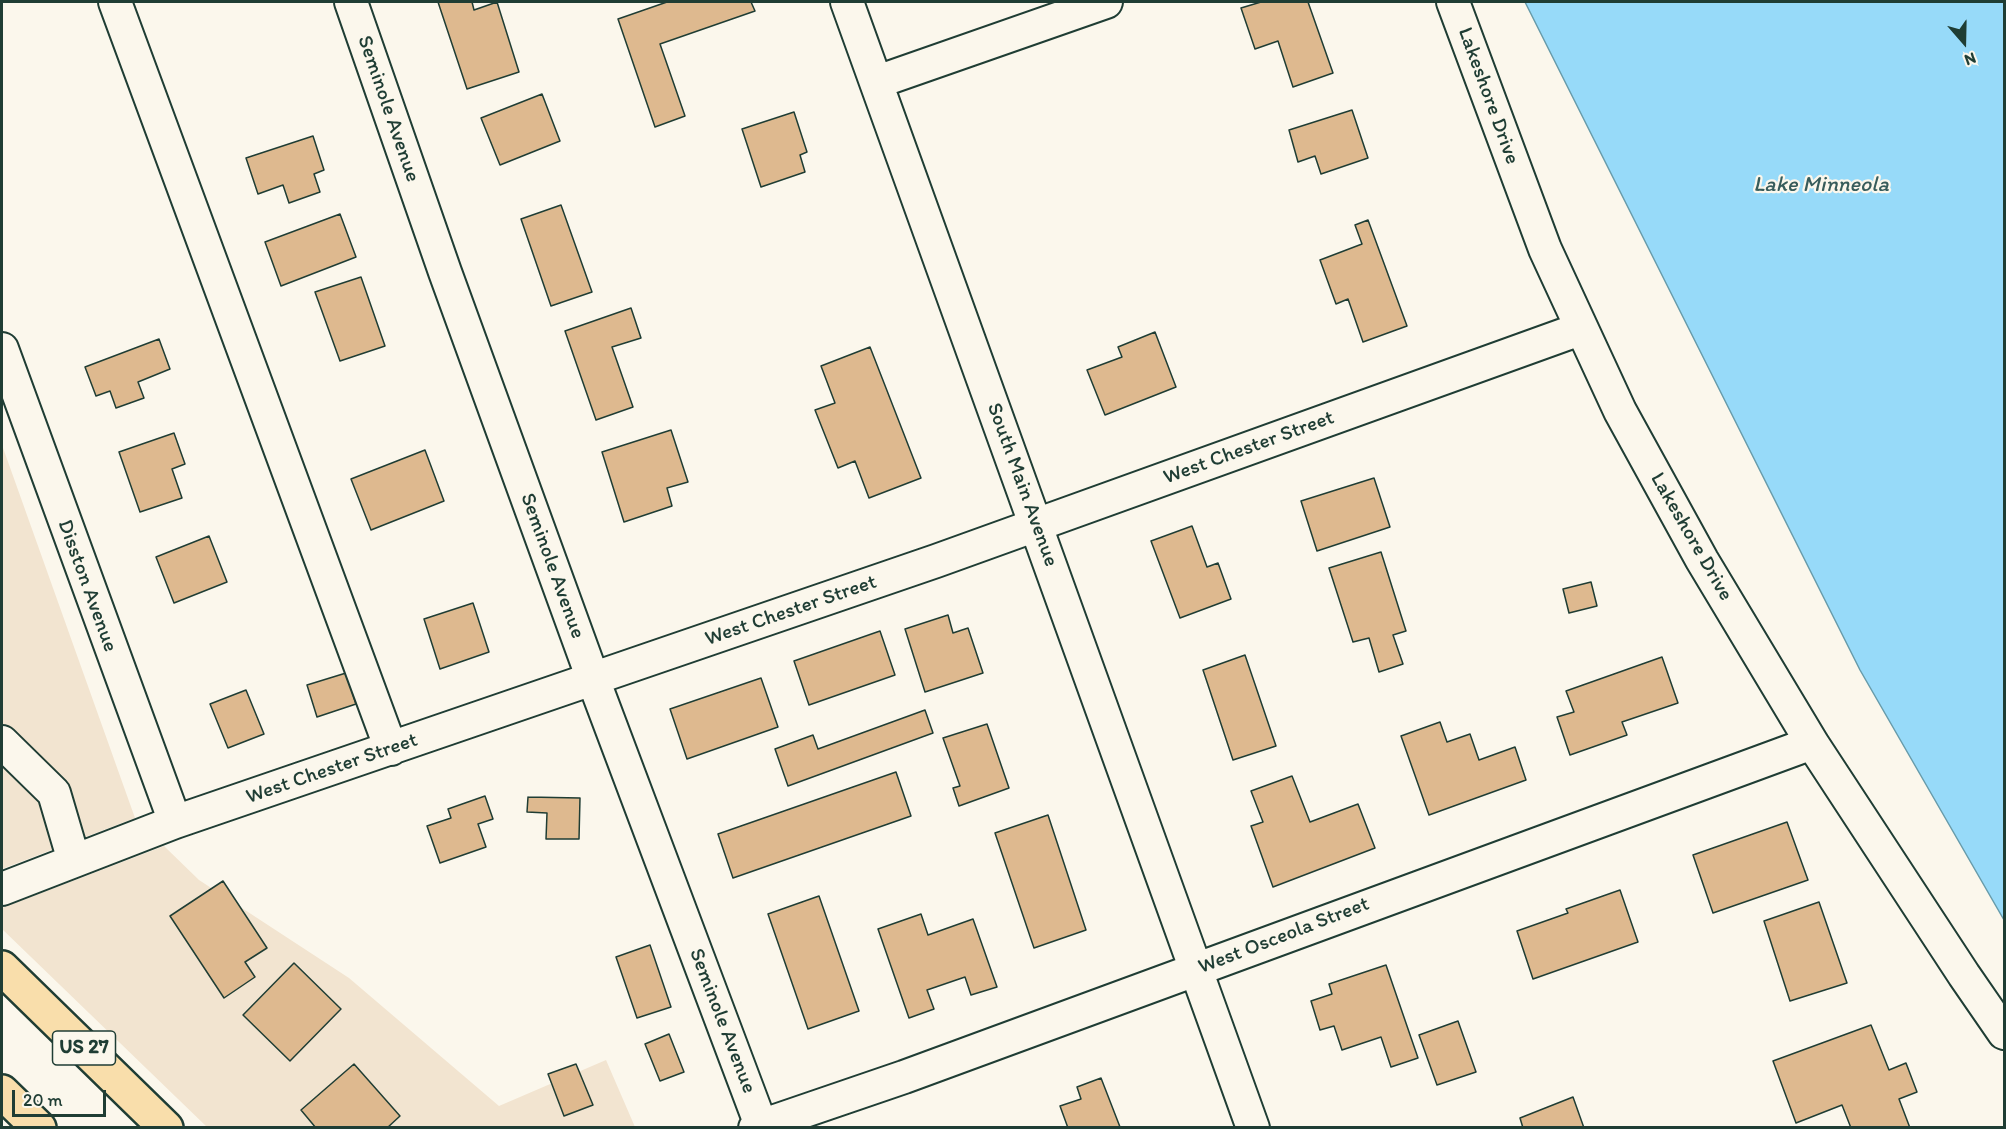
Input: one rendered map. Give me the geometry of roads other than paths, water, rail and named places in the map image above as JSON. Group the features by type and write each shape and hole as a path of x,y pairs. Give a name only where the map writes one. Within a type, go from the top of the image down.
{"highway":[{"name":"US 27","path":"2,968 166,1128"},
{"path":"2,1092 39,1128"}],"street":[{"path":"115,2 391,749"},
{"name":"Seminole Avenue","path":"351,2 445,272 593,679 760,1127"},
{"name":"South Main Avenue","path":"848,2 1253,1128"},
{"path":"877,82 1106,2"},
{"name":"Lakeshore Drive","path":"1453,2 1545,249 1580,329 1620,411 1697,550 1812,743 2004,1032"},
{"name":"West Chester Street","path":"2,889 175,822 1036,524 1580,329"},
{"name":"Disston Avenue","path":"2,349 175,822"},
{"path":"2,742 54,793 74,861"},
{"name":"West Osceola Street","path":"760,1127 904,1077 1812,743"}],"water":[{"name":"Lake Minneola","path":"1525,2 2004,2 2004,920 1860,670"}]}
